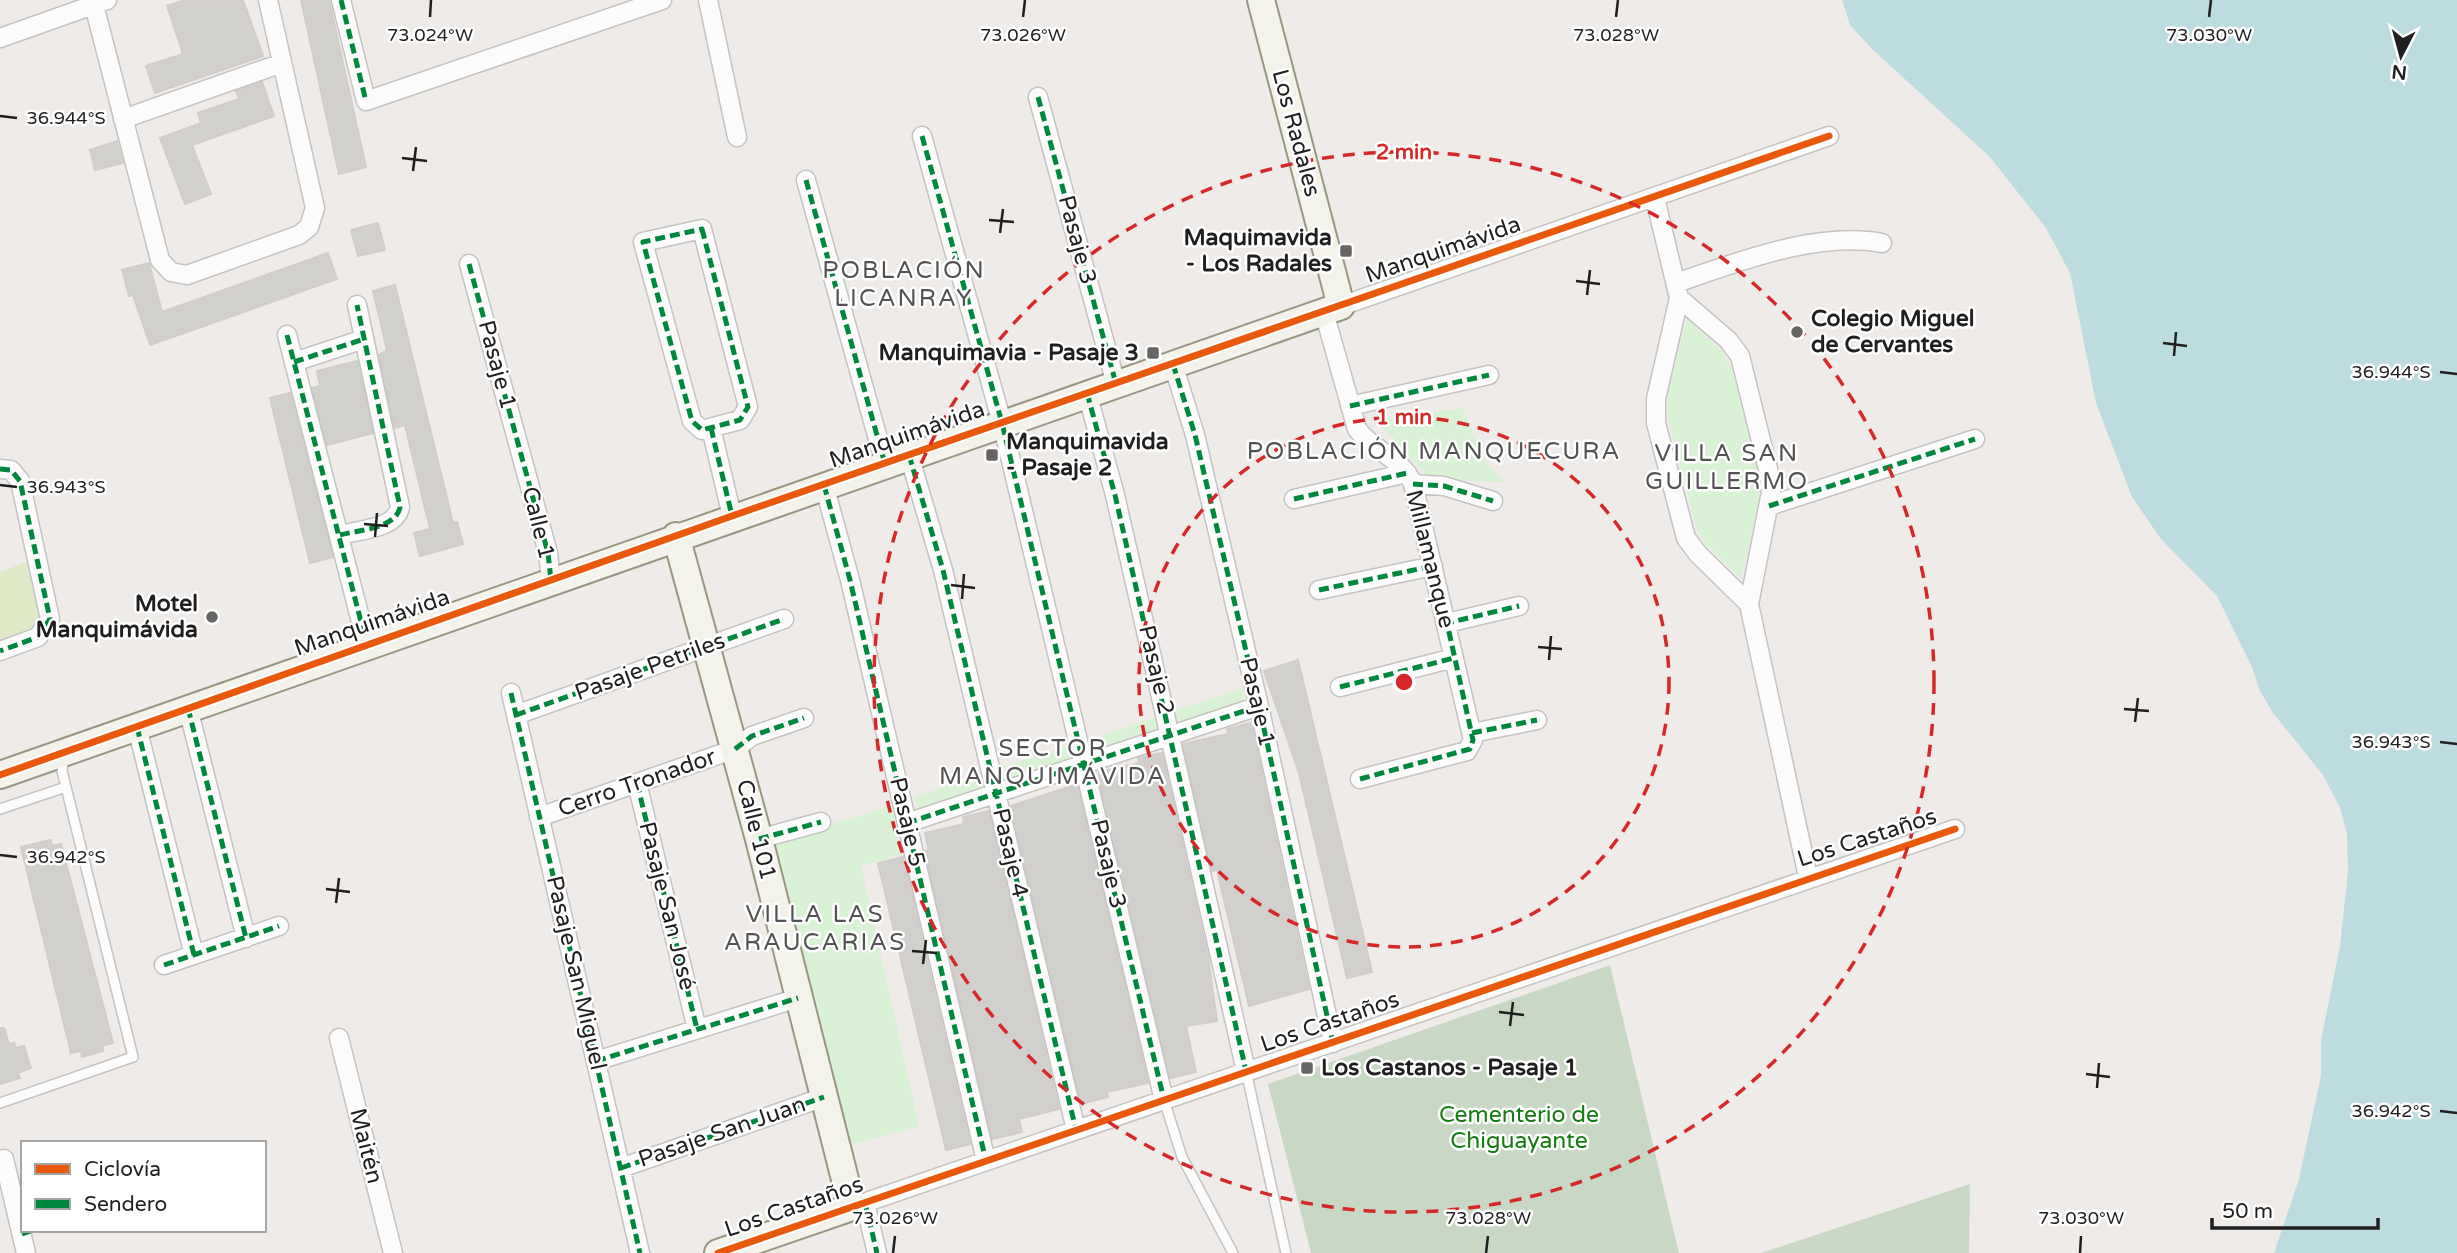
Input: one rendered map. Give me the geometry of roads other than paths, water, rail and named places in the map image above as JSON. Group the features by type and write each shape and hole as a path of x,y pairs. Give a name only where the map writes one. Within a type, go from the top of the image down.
{"street":[{"path":"0,38 101,2 123,119 160,260 171,272 195,274 299,236 313,221 315,208 268,0"},
{"path":"341,0 366,101 662,0"},
{"path":"708,0 737,137"},
{"name":"Los Radales","path":"1261,0 1333,309"},
{"path":"123,119 282,63"},
{"name":"Pasaje 3","path":"1038,97 1116,384"},
{"path":"922,136 1002,423"},
{"name":"Manquimávida","path":"0,775 732,516 1829,136"},
{"path":"806,180 897,459"},
{"path":"1655,198 1678,290 1656,399 1656,423 1686,538 1698,554 1749,604"},
{"path":"702,229 748,407 740,420 711,429 698,429 692,421 643,242 702,229"},
{"path":"1678,290 1742,261 1838,239 1882,243"},
{"name":"Pasaje 1","path":"469,264 524,466"},
{"path":"1678,290 1728,340 1744,364 1768,469 1769,506 1749,604 1808,877"},
{"path":"340,535 388,522 399,511 357,305"},
{"name":"Millamanque","path":"1333,309 1350,406 1362,435 1410,479 1447,623 1472,740"},
{"path":"287,335 367,645"},
{"path":"294,362 364,339"},
{"name":"Pasaje 1","path":"1173,364 1195,435 1259,706 1333,1043"},
{"path":"1350,406 1489,374"},
{"name":"Pasaje 2","path":"1087,393 1115,495 1246,1071"},
{"name":"Pasaje 3","path":"1002,423 1164,1100"},
{"path":"711,429 732,516"},
{"path":"1769,506 1975,439"},
{"name":"Pasaje 4","path":"897,459 940,559 1076,1130"},
{"name":"Calle 1","path":"524,466 548,553 551,580"},
{"path":"0,651 37,637 48,626 50,611 20,481 6,469"},
{"path":"1294,499 1410,479 1493,501"},
{"name":"Pasaje 5","path":"824,485 845,557 986,1161"},
{"name":"Calle 101","path":"676,536 759,839 824,1097 859,1205"},
{"path":"1319,590 1433,566"},
{"path":"1447,623 1519,606"},
{"name":"Pasaje Petriles","path":"516,715 784,619"},
{"path":"1340,687 1454,659"},
{"name":"Pasaje San Miguel","path":"511,693 640,1253"},
{"path":"907,823 1259,706"},
{"path":"188,708 246,938"},
{"name":"Cerro Tronador","path":"540,817 735,749 752,736 804,718"},
{"path":"1360,779 1467,751 1472,740 1537,720"},
{"path":"137,727 194,955"},
{"name":"Pasaje San José","path":"637,783 697,1029"},
{"path":"759,839 821,822"},
{"name":"Los Castaños","path":"721,1253 1808,877 1955,829"},
{"path":"164,965 279,926"},
{"path":"596,1061 798,998"},
{"name":"Maitén","path":"340,1038 393,1253"},
{"name":"Pasaje San Juan","path":"621,1168 824,1097"},
{"path":"4,1159 21,1213"},
{"path":"859,1205 877,1253"},
{"path":"26,1253 27,1232"}],"lane":[{"path":"0,1103 132,1056 62,771 64,752"},
{"path":"0,810 66,787"},
{"path":"1246,1071 1286,1253"},
{"path":"1164,1100 1182,1157 1233,1253"}],"water":[{"path":"1842,0 2457,0 2457,1253 2274,1253 2299,1179 2321,1076 2321,1040 2340,946 2348,871 2347,834 2340,808 2323,775 2273,713 2260,691 2252,667 2217,596 2161,539 2132,497 2096,403 2070,273 2046,228 1989,156 1873,50 1850,25"}],"place":[{"name":"Maquimavida - Los Radales","path":"1346,251"},
{"name":"Colegio Miguel de Cervantes","path":"1797,332"},
{"name":"Manquimavia - Pasaje 3","path":"1153,353"},
{"name":"Manquimavida - Pasaje 2","path":"992,455"},
{"name":"Motel Manquimávida","path":"212,617"},
{"name":"Los Castanos - Pasaje 1","path":"1307,1068"}],"district":[{"name":"POBLACIÓN LICANRAY","path":"904,284"},
{"name":"POBLACIÓN MANQUECURA","path":"1434,451"},
{"name":"VILLA SAN GUILLERMO","path":"1727,467"},
{"name":"SECTOR MANQUIMÁVIDA","path":"1053,762"},
{"name":"VILLA LAS ARAUCARIAS","path":"815,928"}],"park label":[{"name":"Cementerio de Chiguayante","path":"1519,1128"}]}
